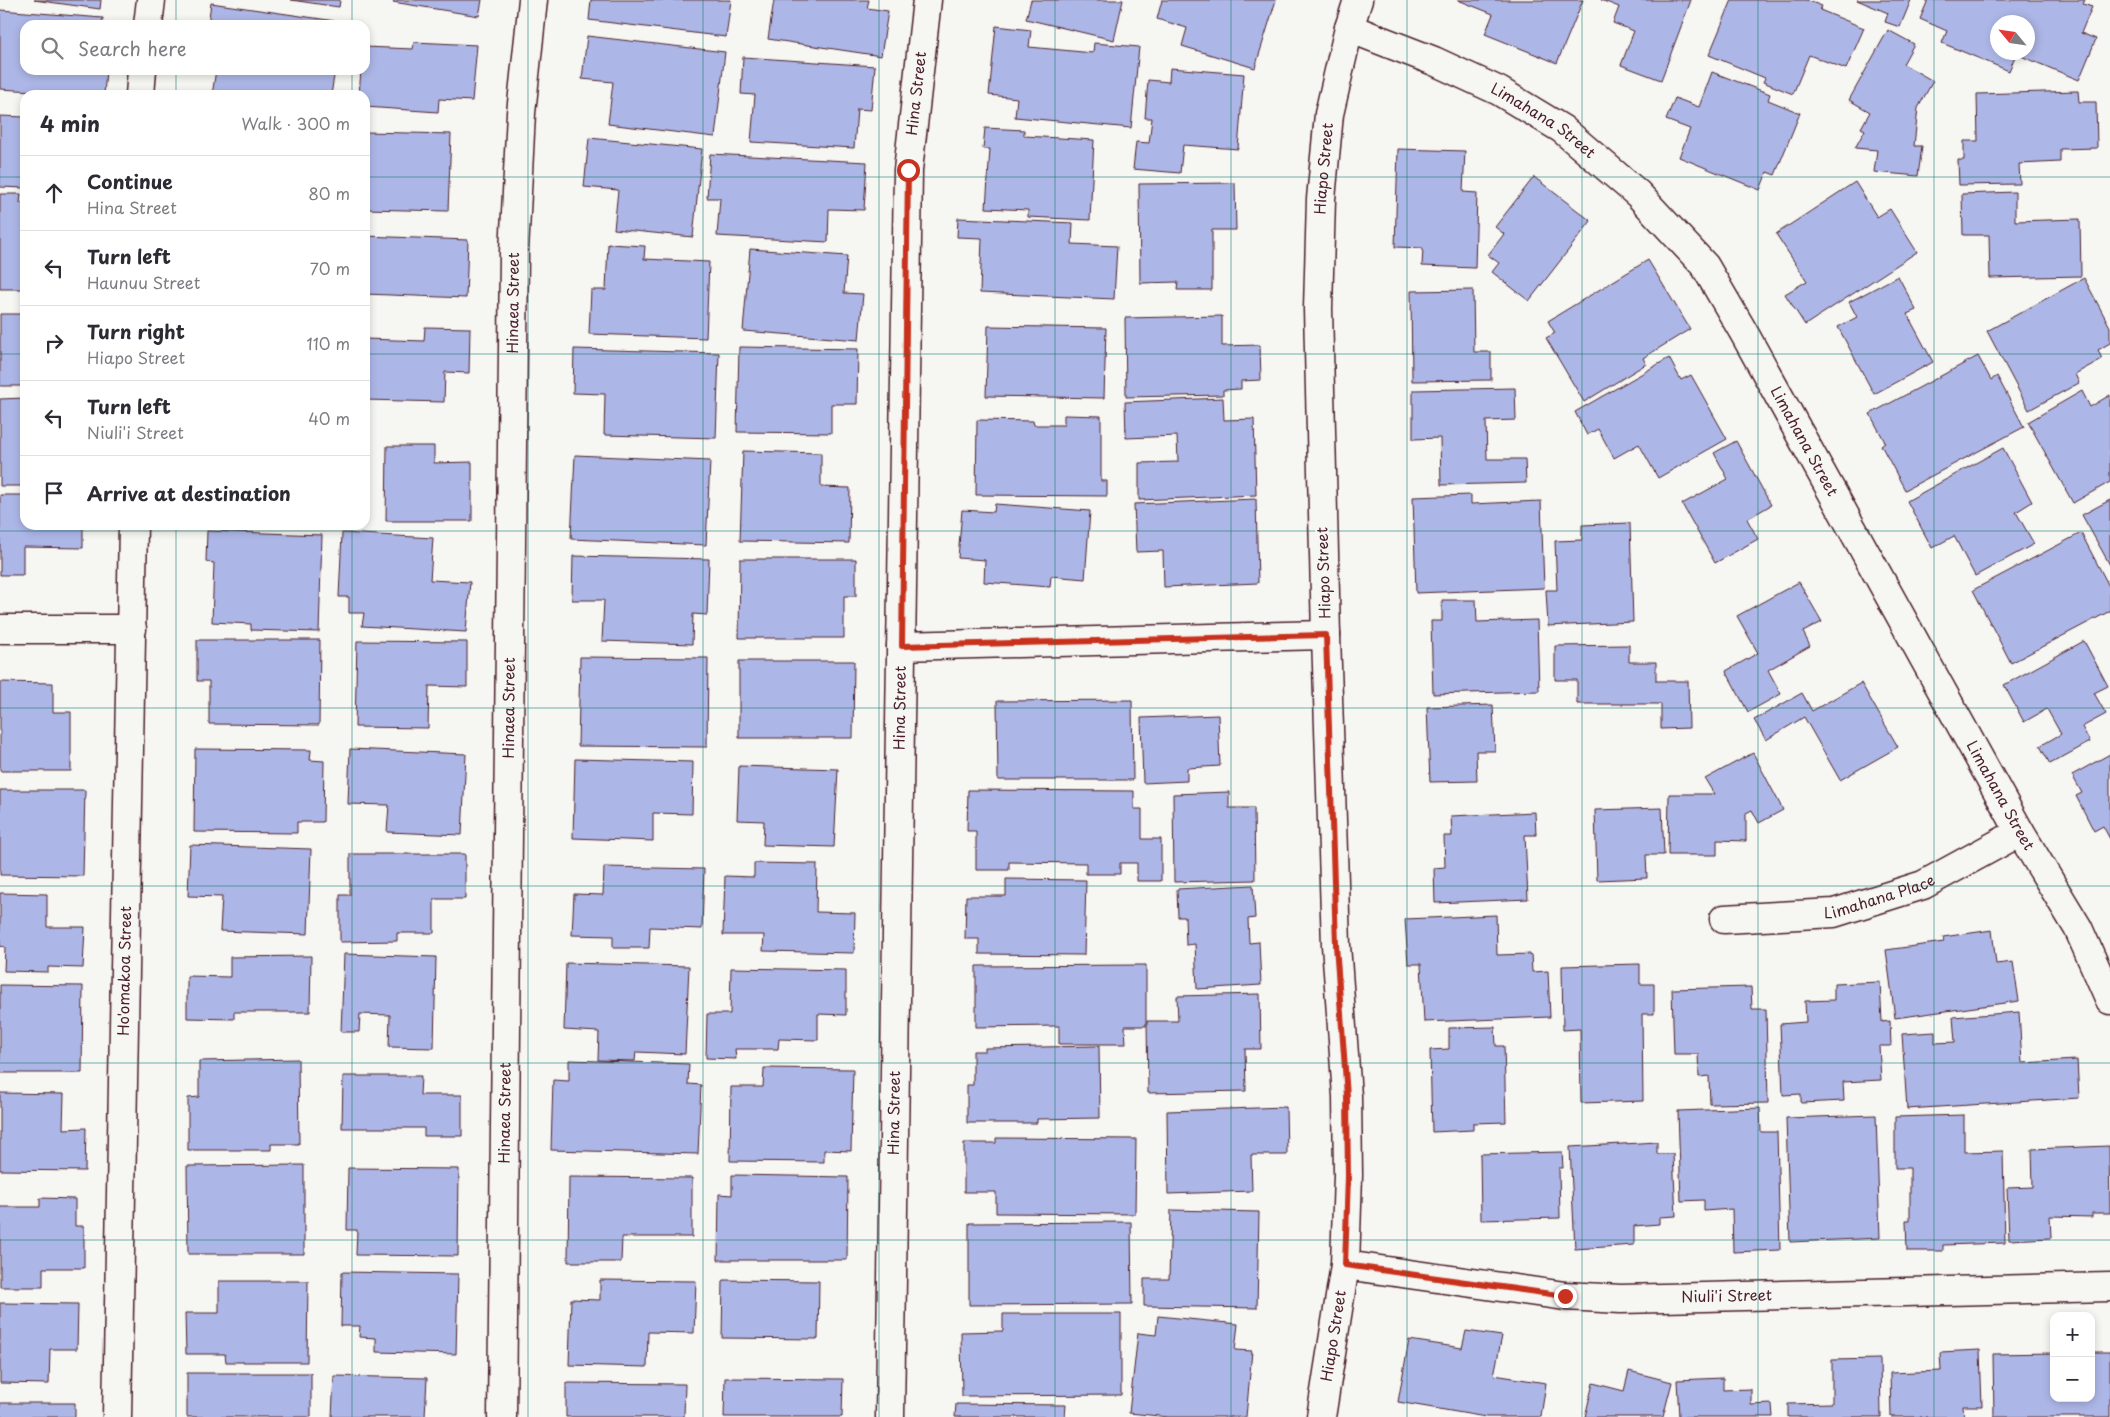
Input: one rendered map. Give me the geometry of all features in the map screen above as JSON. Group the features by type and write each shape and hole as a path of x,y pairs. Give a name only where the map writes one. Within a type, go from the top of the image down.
{"street":[{"path":"149,20 151,0"},
{"name":"Hinaea Street","path":"502,1417 514,252 521,113 532,0"},
{"name":"Hina Street","path":"890,1417 908,170 927,0"},
{"name":"Hiapo Street","path":"1321,1417 1345,1265 1348,1176 1347,1096 1336,945 1326,635 1318,309 1320,199 1329,114 1349,28 1358,0"},
{"name":"Limahana Street","path":"1349,28 1434,61 1499,91 1562,129 1638,194 1705,266 2020,832 2078,928 2110,1000"},
{"path":"140,90 142,75"},
{"name":"Ho'omakoa Street","path":"117,1417 133,530"},
{"path":"0,629 132,629"},
{"path":"902,646 1326,635"},
{"name":"Limahana Place","path":"1724,919 1834,913 1923,885 2020,832"},
{"name":"Niuli'i Street","path":"1345,1265 1565,1296 1621,1299 2110,1287"}],"building":[{"path":"34,0 101,0 100,9"},
{"path":"291,0 340,0 339,7"},
{"path":"393,0 482,0 479,16 393,2"},
{"path":"591,0 731,0 726,37 589,20"},
{"path":"774,0 869,0 867,8 888,11 881,56 768,39"},
{"path":"1031,0 1123,0 1114,40 1026,19"},
{"path":"1162,0 1276,0 1255,68 1182,46 1187,28 1157,19"},
{"path":"1458,0 1583,0 1557,63 1485,34 1493,14"},
{"path":"1601,0 1691,0 1661,80 1621,65 1634,31 1613,23 1619,7"},
{"path":"1732,0 1806,0 1822,6 1820,10 1864,28 1846,69 1809,55 1793,94 1763,82 1765,78 1709,55"},
{"path":"1857,0 1911,0 1900,27 1885,22 1888,13"},
{"path":"1928,0 2085,0 2083,4 2092,7 2081,33 2096,39 2079,80 2031,60 2035,60 2035,15 1990,15 1990,60 2014,60 2009,71 1942,43 1947,31 1920,19"},
{"path":"211,3 328,20 209,20"},
{"path":"0,10 103,18 103,20 20,20 20,75 106,75 104,90 0,89"},
{"path":"996,26 1031,30 1029,47 1093,53 1094,43 1139,47 1131,128 1015,117 1017,98 989,95"},
{"path":"1888,30 1914,44 1903,64 1933,81 1918,108 1914,146 1922,146 1918,176 1874,172 1877,150 1855,148 1865,130 1861,128 1870,112 1849,100"},
{"path":"587,36 725,52 715,137 608,124 613,82 582,79"},
{"path":"414,42 477,45 472,101 439,99 438,112 370,107 370,90 359,90 361,75 370,75 370,47 413,49"},
{"path":"743,57 875,66 871,110 857,109 854,148 751,142 755,95 741,94"},
{"path":"1170,68 1244,74 1238,149 1183,145 1180,173 1133,169 1136,142 1149,143 1152,118 1145,118 1148,80 1169,82"},
{"path":"1712,72 1770,94 1768,100 1800,113 1775,175 1767,172 1760,190 1679,157 1690,129 1666,120 1675,98 1699,107"},
{"path":"215,75 334,75 332,90 213,90"},
{"path":"2078,91 2079,102 2096,102 2097,148 2060,149 2060,162 2019,164 2020,184 1959,185 1958,160 1964,160 1964,141 1978,141 1977,94"},
{"path":"0,116 20,117 20,188 0,187"},
{"path":"985,128 1024,130 1024,136 1094,140 1090,220 1028,217 1028,210 986,208 990,149 983,149"},
{"path":"370,132 451,134 448,211 370,209"},
{"path":"589,138 702,149 693,237 614,229 618,190 584,187"},
{"path":"1398,149 1465,151 1463,192 1477,193 1475,268 1422,266 1423,248 1395,247"},
{"path":"710,154 867,162 864,210 829,209 828,242 717,236 720,198 707,198"},
{"path":"1534,177 1591,221 1529,301 1492,272 1499,263 1488,255 1504,234 1495,227"},
{"path":"1855,182 1877,217 1890,209 1917,252 1805,325 1785,294 1807,281 1776,234"},
{"path":"1235,183 1236,230 1212,230 1212,290 1177,290 1178,282 1140,283 1139,184"},
{"path":"2015,192 2015,221 2080,219 2081,276 1990,278 1989,235 1963,235 1962,194"},
{"path":"0,194 20,194 20,289 0,289"},
{"path":"958,218 1073,223 1072,244 1117,246 1114,299 980,293 982,238 957,237"},
{"path":"370,236 468,240 466,298 370,294"},
{"path":"608,244 645,246 644,259 709,262 706,338 589,334 591,290 606,290"},
{"path":"750,249 847,256 844,293 863,294 859,340 743,331"},
{"path":"1648,260 1690,329 1643,358 1646,364 1584,402 1546,338 1555,333 1548,321"},
{"path":"1898,276 1916,310 1907,314 1933,362 1874,394 1838,327 1857,317 1849,302"},
{"path":"2084,278 2110,327 2110,343 2098,350 2102,359 2075,374 2079,383 2029,410 1987,331"},
{"path":"1473,290 1474,352 1491,352 1491,380 1412,381 1411,291"},
{"path":"0,314 20,314 20,386 0,386"},
{"path":"1222,316 1222,346 1260,345 1261,380 1241,381 1241,389 1223,390 1223,395 1126,397 1125,318"},
{"path":"988,326 1106,328 1104,398 986,396"},
{"path":"425,327 470,328 469,373 445,372 444,402 370,400 370,339 424,341"},
{"path":"739,347 858,349 857,404 831,404 831,433 737,432"},
{"path":"574,349 719,353 716,438 604,435 605,394 573,393"},
{"path":"1978,356 1991,380 1997,376 2024,427 1905,490 1881,445 1885,442 1870,414"},
{"path":"1669,358 1681,380 1691,375 1727,439 1658,478 1639,444 1614,458 1598,429 1587,435 1575,412"},
{"path":"1515,388 1516,420 1486,421 1487,459 1525,459 1526,483 1441,485 1440,438 1413,439 1413,390"},
{"path":"2082,391 2090,407 2110,395 2110,482 2073,503 2028,422"},
{"path":"20,398 20,486 0,486 0,399"},
{"path":"1223,398 1224,420 1254,419 1256,495 1139,500 1139,463 1178,462 1177,436 1126,438 1125,402"},
{"path":"1064,415 1101,416 1101,481 1107,481 1107,496 976,495 977,420 1033,421 1034,425 1064,425"},
{"path":"1736,441 1771,505 1747,519 1758,539 1715,563 1682,504 1728,479 1714,453"},
{"path":"387,446 434,446 434,463 472,462 472,521 386,521"},
{"path":"2003,448 2032,502 2016,512 2034,544 1975,576 1954,536 1932,548 1907,501"},
{"path":"743,451 821,453 821,487 850,488 849,543 740,541"},
{"path":"575,455 710,461 706,545 571,539"},
{"path":"0,495 20,495 20,530 83,530 83,548 23,547 23,575 0,575"},
{"path":"1471,495 1471,504 1541,501 1544,588 1416,593 1413,497"},
{"path":"1256,499 1258,583 1164,587 1163,551 1136,552 1134,504"},
{"path":"2110,500 2110,565 2082,515"},
{"path":"995,504 1090,511 1085,579 1051,576 1050,587 984,582 985,560 958,558 962,510 994,512"},
{"path":"1630,523 1633,622 1548,626 1546,590 1557,590 1555,541 1582,540 1582,525"},
{"path":"207,531 322,535 319,632 251,630 251,624 212,622 214,563 206,562"},
{"path":"342,533 433,538 430,580 470,582 466,632 362,626 364,613 349,613 349,597 339,597"},
{"path":"2081,533 2110,588 2110,611 2011,663 1973,590"},
{"path":"573,556 709,559 707,615 693,614 692,644 602,641 604,600 572,600"},
{"path":"740,559 856,559 856,596 844,596 844,638 739,638"},
{"path":"1799,582 1822,622 1803,632 1810,646 1768,670 1781,694 1748,712 1726,671 1758,653 1737,616"},
{"path":"1442,600 1476,600 1477,622 1537,620 1539,691 1433,694 1431,621 1442,621"},
{"path":"197,640 320,640 319,725 209,724 209,681 197,681"},
{"path":"357,641 467,642 467,687 429,686 428,728 355,727"},
{"path":"2084,641 2108,686 2094,693 2106,714 2082,727 2090,742 2050,764 2040,746 2061,734 2047,709 2024,722 2004,685"},
{"path":"1629,645 1629,662 1656,662 1656,681 1688,681 1689,728 1661,729 1661,704 1577,704 1577,680 1555,680 1555,646"},
{"path":"580,657 708,658 707,747 578,746"},
{"path":"739,661 854,661 853,738 739,738"},
{"path":"0,682 53,683 53,712 71,712 71,771 0,771"},
{"path":"1861,683 1898,747 1840,780 1804,717 1766,740 1754,720 1802,693 1812,711"},
{"path":"1132,700 1133,780 998,780 997,701"},
{"path":"1493,705 1495,751 1476,751 1477,781 1430,782 1427,707"},
{"path":"1218,715 1220,766 1187,768 1187,781 1143,783 1141,718"},
{"path":"195,749 311,750 310,760 324,761 323,822 297,822 297,833 194,832"},
{"path":"350,749 466,754 462,835 387,832 389,805 348,804"},
{"path":"1753,753 1783,810 1759,823 1752,810 1746,813 1746,841 1717,840 1717,855 1668,855 1669,794 1714,794 1705,779"},
{"path":"2110,754 2110,839 2103,826 2094,831 2076,796 2082,793 2072,775"},
{"path":"575,759 693,762 692,814 653,813 653,841 573,838"},
{"path":"739,766 838,769 834,847 763,845 764,821 737,820"},
{"path":"0,790 85,790 83,876 0,875"},
{"path":"968,790 1134,791 1134,809 1142,809 1142,839 1161,839 1161,881 1137,881 1137,863 1120,863 1120,874 1086,874 1086,863 1009,862 1009,870 976,870 976,831 967,831"},
{"path":"1229,792 1229,808 1254,808 1255,880 1174,882 1173,794"},
{"path":"1662,808 1664,855 1646,855 1647,878 1597,880 1595,810"},
{"path":"1535,812 1536,835 1525,835 1528,899 1435,903 1434,868 1445,867 1444,836 1452,836 1451,816"},
{"path":"190,845 311,849 308,934 220,931 222,897 188,896"},
{"path":"350,854 465,854 465,899 434,899 434,933 397,933 397,941 340,942 340,895 350,895"},
{"path":"754,863 817,864 816,912 855,913 854,953 763,951 764,935 723,935 725,876 754,877"},
{"path":"604,867 704,869 702,929 650,927 649,948 613,948 613,936 572,935 574,894 603,895"},
{"path":"1006,879 1086,880 1084,955 979,954 979,939 965,939 966,896 1006,896"},
{"path":"1253,885 1255,918 1248,919 1249,943 1259,942 1261,985 1197,989 1195,944 1186,945 1185,917 1178,917 1177,889"},
{"path":"0,893 47,894 47,927 85,927 83,968 48,967 48,972 4,971 5,947 0,946"},
{"path":"1496,915 1497,955 1531,954 1532,972 1548,971 1550,1017 1424,1022 1421,964 1408,964 1405,919"},
{"path":"1992,930 1996,964 2013,962 2019,1001 1895,1018 1886,950 1944,942 1943,937"},
{"path":"344,954 436,957 434,1048 389,1047 390,1015 360,1014 359,1032 341,1032"},
{"path":"311,956 310,1012 234,1012 234,1019 187,1018 187,976 230,977 230,957"},
{"path":"566,963 689,966 685,1054 636,1052 635,1061 598,1060 599,1032 564,1030"},
{"path":"1640,964 1640,984 1654,984 1654,1014 1642,1014 1643,1101 1581,1103 1580,1029 1563,1030 1562,966"},
{"path":"1146,965 1146,1026 1125,1026 1126,1044 1059,1044 1059,1026 976,1027 976,966"},
{"path":"731,968 846,970 846,1015 818,1014 818,1040 779,1039 778,1049 735,1049 736,1059 706,1058 707,1014 730,1014"},
{"path":"1880,982 1882,1022 1890,1021 1891,1046 1879,1046 1881,1080 1843,1082 1844,1101 1801,1103 1801,1094 1783,1095 1780,1024 1806,1022 1805,1001 1834,1000 1834,984"},
{"path":"0,985 83,986 82,1073 0,1073"},
{"path":"1751,987 1752,1009 1766,1009 1768,1103 1710,1104 1709,1076 1699,1077 1698,1054 1674,1054 1672,989"},
{"path":"1260,994 1261,1049 1245,1049 1246,1091 1148,1093 1147,1021 1178,1021 1177,996"},
{"path":"2019,1012 2022,1063 2077,1060 2079,1098 1907,1109 1902,1034 1935,1032 1935,1043 1955,1042 1953,1017"},
{"path":"1495,1027 1496,1046 1504,1046 1506,1122 1473,1123 1473,1130 1432,1132 1430,1050 1449,1049 1449,1028"},
{"path":"1099,1046 1100,1118 1037,1119 1037,1123 967,1123 967,1085 973,1085 973,1051 985,1051 985,1048"},
{"path":"298,1059 299,1144 271,1144 271,1150 188,1150 188,1098 199,1097 199,1061"},
{"path":"569,1060 689,1064 688,1084 701,1085 698,1154 551,1150 553,1080 569,1081"},
{"path":"764,1068 853,1069 851,1151 824,1150 824,1162 730,1161 731,1087 763,1087"},
{"path":"343,1076 421,1076 420,1095 462,1095 462,1136 424,1136 424,1128 342,1128"},
{"path":"0,1093 64,1094 63,1129 86,1128 85,1171 0,1170"},
{"path":"1286,1107 1287,1155 1251,1155 1252,1191 1168,1194 1167,1111"},
{"path":"1760,1108 1761,1132 1777,1132 1780,1250 1733,1252 1732,1209 1704,1211 1704,1200 1681,1201 1678,1111"},
{"path":"1876,1115 1880,1238 1790,1242 1786,1118"},
{"path":"1964,1115 1964,1152 2003,1151 2005,1243 1943,1245 1943,1251 1907,1251 1906,1220 1910,1220 1910,1168 1895,1168 1895,1117"},
{"path":"996,1138 1136,1139 1135,1214 996,1213 996,1192 964,1192 964,1143 996,1143"},
{"path":"1657,1142 1657,1154 1673,1154 1676,1216 1659,1217 1659,1224 1634,1226 1634,1245 1575,1249 1570,1147"},
{"path":"2109,1146 2110,1213 2092,1213 2092,1217 2050,1216 2051,1238 2009,1240 2007,1188 2033,1187 2032,1149"},
{"path":"1562,1152 1563,1168 1559,1168 1560,1218 1481,1220 1480,1154"},
{"path":"304,1165 304,1254 188,1254 187,1166"},
{"path":"348,1168 459,1169 458,1256 356,1255 357,1230 347,1230"},
{"path":"732,1175 848,1177 847,1260 718,1260 719,1194 732,1195"},
{"path":"569,1177 692,1178 692,1237 622,1237 621,1262 568,1262"},
{"path":"40,1198 75,1199 75,1226 84,1226 84,1268 43,1268 43,1287 0,1287 0,1207 40,1207"},
{"path":"1171,1210 1259,1212 1257,1308 1144,1306 1144,1279 1169,1279"},
{"path":"1131,1222 1132,1304 969,1305 969,1223"},
{"path":"342,1272 458,1274 456,1354 376,1352 376,1338 359,1337 360,1326 341,1326"},
{"path":"600,1280 696,1281 694,1333 648,1332 647,1367 569,1365 571,1299 600,1300"},
{"path":"723,1280 819,1281 818,1339 722,1338"},
{"path":"219,1281 308,1281 307,1362 226,1362 225,1354 186,1354 185,1313 219,1313"},
{"path":"0,1303 78,1304 77,1349 50,1349 49,1384 0,1383"},
{"path":"1003,1314 1121,1314 1121,1395 962,1396 961,1332 1003,1331"},
{"path":"1158,1316 1238,1324 1235,1350 1252,1351 1246,1417 1169,1417 1129,1413 1138,1333 1156,1335"},
{"path":"1466,1331 1502,1336 1494,1375 1546,1383 1541,1417 1486,1417 1398,1402 1409,1340 1462,1348"},
{"path":"1980,1350 1982,1406 1963,1406 1964,1417 1891,1417 1890,1373 1941,1371 1940,1352"},
{"path":"2095,1352 2110,1352 2110,1417 1994,1417 1993,1354 2050,1353 2050,1402 2095,1402"},
{"path":"1880,1359 1881,1417 1788,1417 1788,1404 1832,1403 1832,1360"},
{"path":"1629,1371 1672,1382 1663,1417 1585,1417 1593,1383 1624,1391"},
{"path":"187,1373 311,1373 311,1417 187,1417"},
{"path":"334,1376 427,1378 425,1417 332,1417"},
{"path":"725,1378 843,1379 842,1417 724,1417"},
{"path":"1723,1378 1723,1390 1751,1389 1751,1405 1772,1404 1773,1417 1679,1417 1677,1380"},
{"path":"566,1383 685,1384 684,1417 566,1417"},
{"path":"0,1403 75,1403 75,1417 0,1417"},
{"path":"956,1404 1066,1405 1065,1417 955,1417"}],"route":[{"path":"908,170 902,646 1326,635 1336,945 1347,1096 1348,1176 1345,1265 1565,1296"}]}
